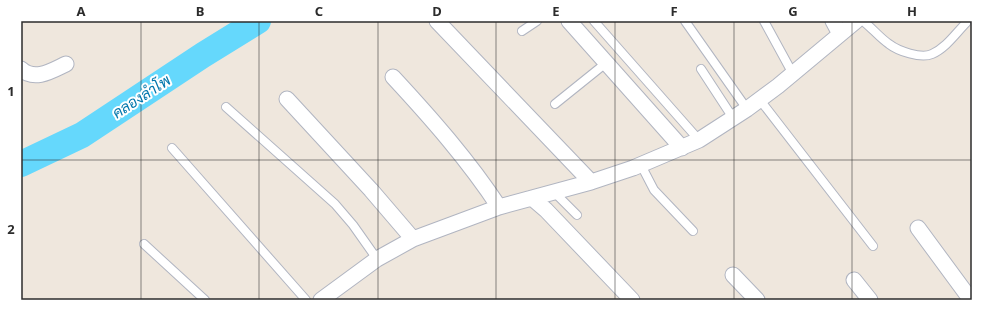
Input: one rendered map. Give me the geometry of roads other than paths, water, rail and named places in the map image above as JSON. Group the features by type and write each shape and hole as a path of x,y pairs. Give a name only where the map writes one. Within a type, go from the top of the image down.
{"street":[{"path":"437,21 591,182"},
{"path":"569,21 682,148"},
{"path":"833,21 840,34"},
{"path":"325,299 377,258 413,238 498,207 591,182 641,165 699,140 760,100 856,21"},
{"path":"21,69 31,74 38,75 66,64"},
{"path":"393,76 472,167 498,207"},
{"path":"286,99 371,190 413,238"},
{"path":"532,198 546,210 632,300"},
{"path":"918,228 971,300"},
{"path":"733,275 757,300"},
{"path":"854,280 870,300"}],"lane":[{"path":"522,32 537,21"},
{"path":"594,21 699,140"},
{"path":"685,21 747,109"},
{"path":"764,21 793,74"},
{"path":"863,21 889,44 905,52 923,57 940,49 968,23"},
{"path":"555,104 606,63"},
{"path":"701,70 734,118"},
{"path":"760,100 873,246"},
{"path":"226,107 335,204 354,225 377,258"},
{"path":"172,148 306,300"},
{"path":"641,165 654,190 693,231"},
{"path":"554,192 577,215"},
{"path":"144,244 205,300"}],"waterway":[{"name":"คลองลำโพ","path":"21,164 82,135 203,55 258,21"}]}
